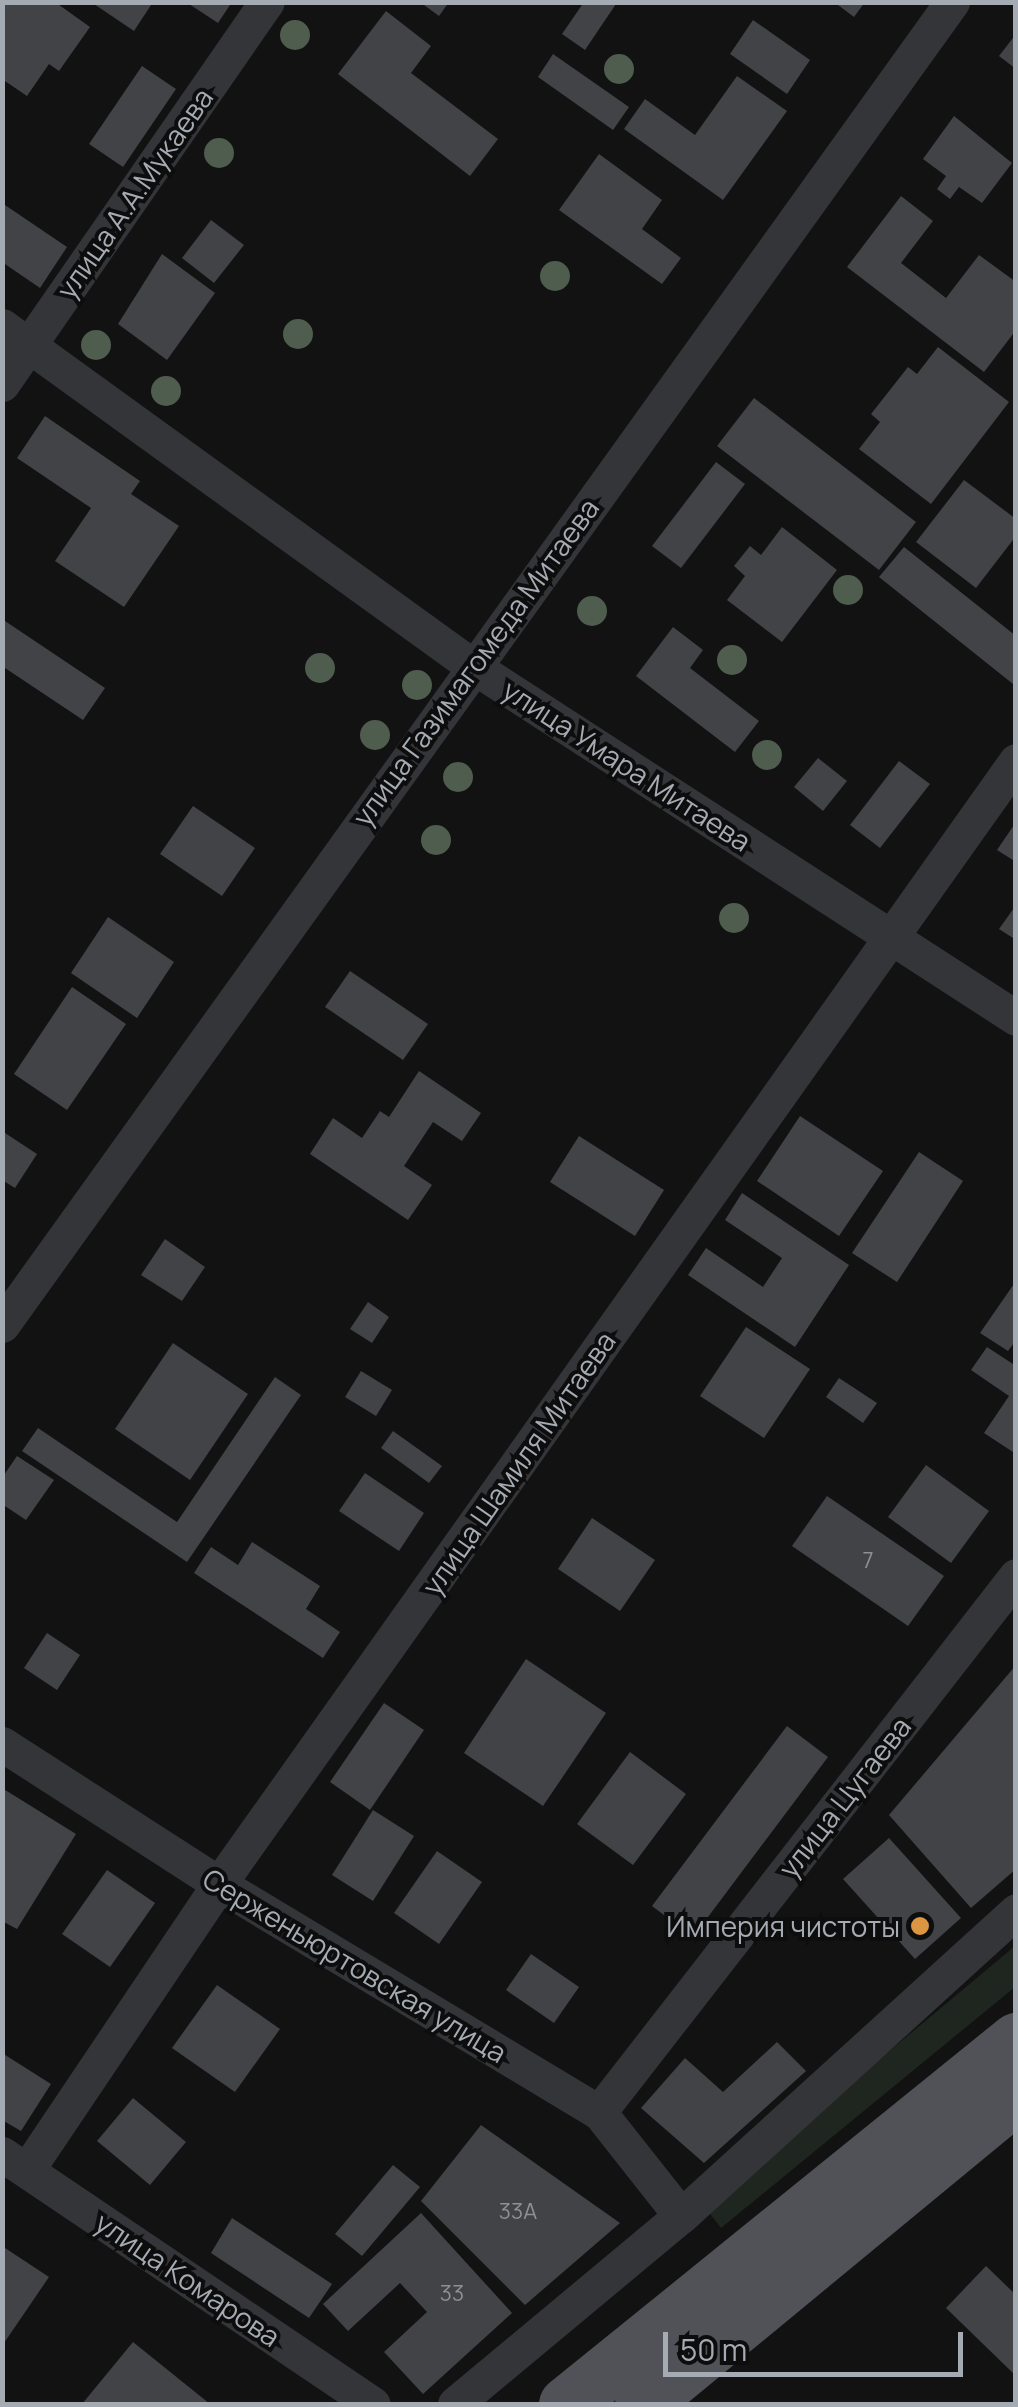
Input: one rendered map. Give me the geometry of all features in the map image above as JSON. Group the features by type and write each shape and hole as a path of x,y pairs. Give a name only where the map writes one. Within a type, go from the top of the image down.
{"main road":[{"path":"566,2404 1016,2040"},
{"path":"642,2404 1016,2096"}],"street":[{"name":"улица А.А.Мукаева","path":"2,384 16,334 267,2"},
{"name":"улица Газимагомеда Митаева","path":"2,1325 471,665 952,2"},
{"name":"улица Умара Митаева","path":"16,334 471,665 1016,1018"},
{"name":"улица Шамиля Митаева","path":"15,2162 219,1884 1016,761"},
{"name":"улица Цугаева","path":"599,2112 1016,1576"},
{"name":"Серженьюртовская улица","path":"2,1744 219,1884 599,2112 680,2216"},
{"path":"456,2404 680,2216 1016,1911"},
{"name":"улица Комарова","path":"15,2162 373,2404"},
{"path":"622,2404 667,2320"}],"shaded area":[{"path":"1015,1946 1015,1987 721,2228 704,2206"}],"building":[{"path":"2,2 55,2 90,27 59,71 49,64 27,96 2,79"},
{"path":"91,2 153,2 134,31"},
{"path":"186,2 232,2 218,23"},
{"path":"420,2 449,2 439,16"},
{"path":"584,2 616,4 585,50 562,34"},
{"path":"834,2 865,2 854,17"},
{"path":"386,11 431,46 411,73 498,139 470,176 338,74"},
{"path":"753,20 810,60 787,94 730,54"},
{"path":"1016,34 1016,69 999,56"},
{"path":"553,54 629,107 613,130 538,77"},
{"path":"142,66 176,89 123,167 89,144"},
{"path":"737,76 787,111 723,200 624,129 645,99 695,135"},
{"path":"954,116 1012,163 982,203 959,187 950,199 937,189 946,176 923,159"},
{"path":"599,154 662,200 642,229 681,258 662,284 559,210"},
{"path":"901,196 933,221 901,263 946,298 979,255 1016,282 1016,330 984,372 847,267"},
{"path":"2,203 67,247 40,288 2,262"},
{"path":"211,220 244,245 214,283 182,258"},
{"path":"162,254 215,293 167,360 118,324"},
{"path":"938,347 1009,402 931,504 859,449 880,422 871,414 908,367 917,374"},
{"path":"754,398 916,522 879,570 717,446"},
{"path":"45,416 140,481 131,494 179,526 124,607 55,561 91,508 17,458"},
{"path":"716,462 745,484 681,568 652,546"},
{"path":"964,480 1016,519 1016,536 976,588 916,542"},
{"path":"782,527 837,570 782,642 727,600 745,576 734,566 750,546 761,555"},
{"path":"904,547 1016,636 1013,684 879,577"},
{"path":"2,619 105,688 83,720 2,666"},
{"path":"673,627 703,650 690,668 759,721 735,752 636,676"},
{"path":"818,758 847,781 823,811 794,787"},
{"path":"899,761 930,784 880,848 850,825"},
{"path":"193,806 255,848 222,896 160,854"},
{"path":"1016,822 1016,862 997,850"},
{"path":"1016,905 1016,940 999,929"},
{"path":"108,917 174,962 137,1018 71,973"},
{"path":"350,971 428,1024 403,1060 325,1007"},
{"path":"72,987 126,1024 67,1110 14,1074"},
{"path":"419,1071 481,1113 462,1141 433,1122 404,1166 432,1185 408,1220 310,1154 333,1118 362,1138 380,1111 389,1117"},
{"path":"800,1116 883,1171 839,1236 757,1181"},
{"path":"2,1131 37,1154 15,1188 2,1180"},
{"path":"579,1136 664,1190 635,1236 550,1182"},
{"path":"919,1152 963,1181 897,1282 852,1253"},
{"path":"742,1193 849,1265 795,1347 688,1275 706,1248 763,1287 782,1258 725,1220"},
{"path":"165,1239 205,1267 182,1301 141,1275"},
{"path":"1016,1281 1016,1340 1008,1351 980,1333"},
{"path":"368,1302 389,1317 372,1343 350,1329"},
{"path":"746,1327 810,1369 764,1438 700,1396"},
{"path":"173,1343 248,1394 190,1480 115,1429"},
{"path":"987,1347 1016,1366 1016,1454 984,1433 1009,1396 971,1370"},
{"path":"361,1371 392,1390 376,1416 345,1397"},
{"path":"275,1377 301,1395 187,1562 22,1451 38,1428 177,1522"},
{"path":"839,1378 877,1403 863,1423 826,1397"},
{"path":"393,1431 442,1466 429,1483 381,1448"},
{"path":"17,1456 54,1480 26,1520 2,1504 2,1478"},
{"path":"926,1465 989,1511 951,1563 888,1517"},
{"path":"365,1473 424,1513 399,1551 339,1511"},
{"path":"827,1496 944,1576 908,1626 792,1546"},
{"path":"592,1518 655,1560 620,1611 558,1569"},
{"path":"252,1542 320,1586 306,1609 340,1632 323,1658 194,1573 211,1547 238,1565"},
{"path":"47,1633 80,1655 57,1690 24,1668"},
{"path":"526,1659 606,1713 543,1806 464,1753"},
{"path":"1016,1665 1016,1869 971,1908 889,1815"},
{"path":"384,1703 424,1730 370,1810 330,1782"},
{"path":"787,1726 828,1757 693,1937 652,1906"},
{"path":"630,1752 686,1794 633,1865 577,1824"},
{"path":"2,1788 76,1834 17,1929 2,1921"},
{"path":"373,1810 414,1836 373,1901 332,1875"},
{"path":"889,1838 961,1918 915,1959 843,1879"},
{"path":"437,1851 482,1882 439,1944 394,1913"},
{"path":"107,1870 155,1903 110,1967 62,1934"},
{"path":"531,1954 579,1987 554,2023 506,1990"},
{"path":"217,1985 280,2029 235,2092 172,2048"},
{"path":"777,2042 806,2071 704,2163 641,2108 685,2058 723,2092"},
{"path":"2,2053 51,2084 21,2131 2,2120"},
{"path":"133,2098 186,2142 150,2185 97,2141"},
{"path":"481,2125 620,2223 525,2305 421,2201"},
{"path":"393,2165 420,2187 362,2256 335,2234"},
{"path":"421,2213 512,2313 423,2394 384,2352 427,2312 400,2283 348,2331 323,2304"},
{"path":"232,2218 332,2284 309,2318 211,2253"},
{"path":"2,2246 49,2277 2,2346"},
{"path":"986,2266 1016,2295 1016,2376 946,2308"},
{"path":"133,2342 210,2404 82,2404"}],"place":[{"name":"Империя чистоты","path":"920,1926"}]}
